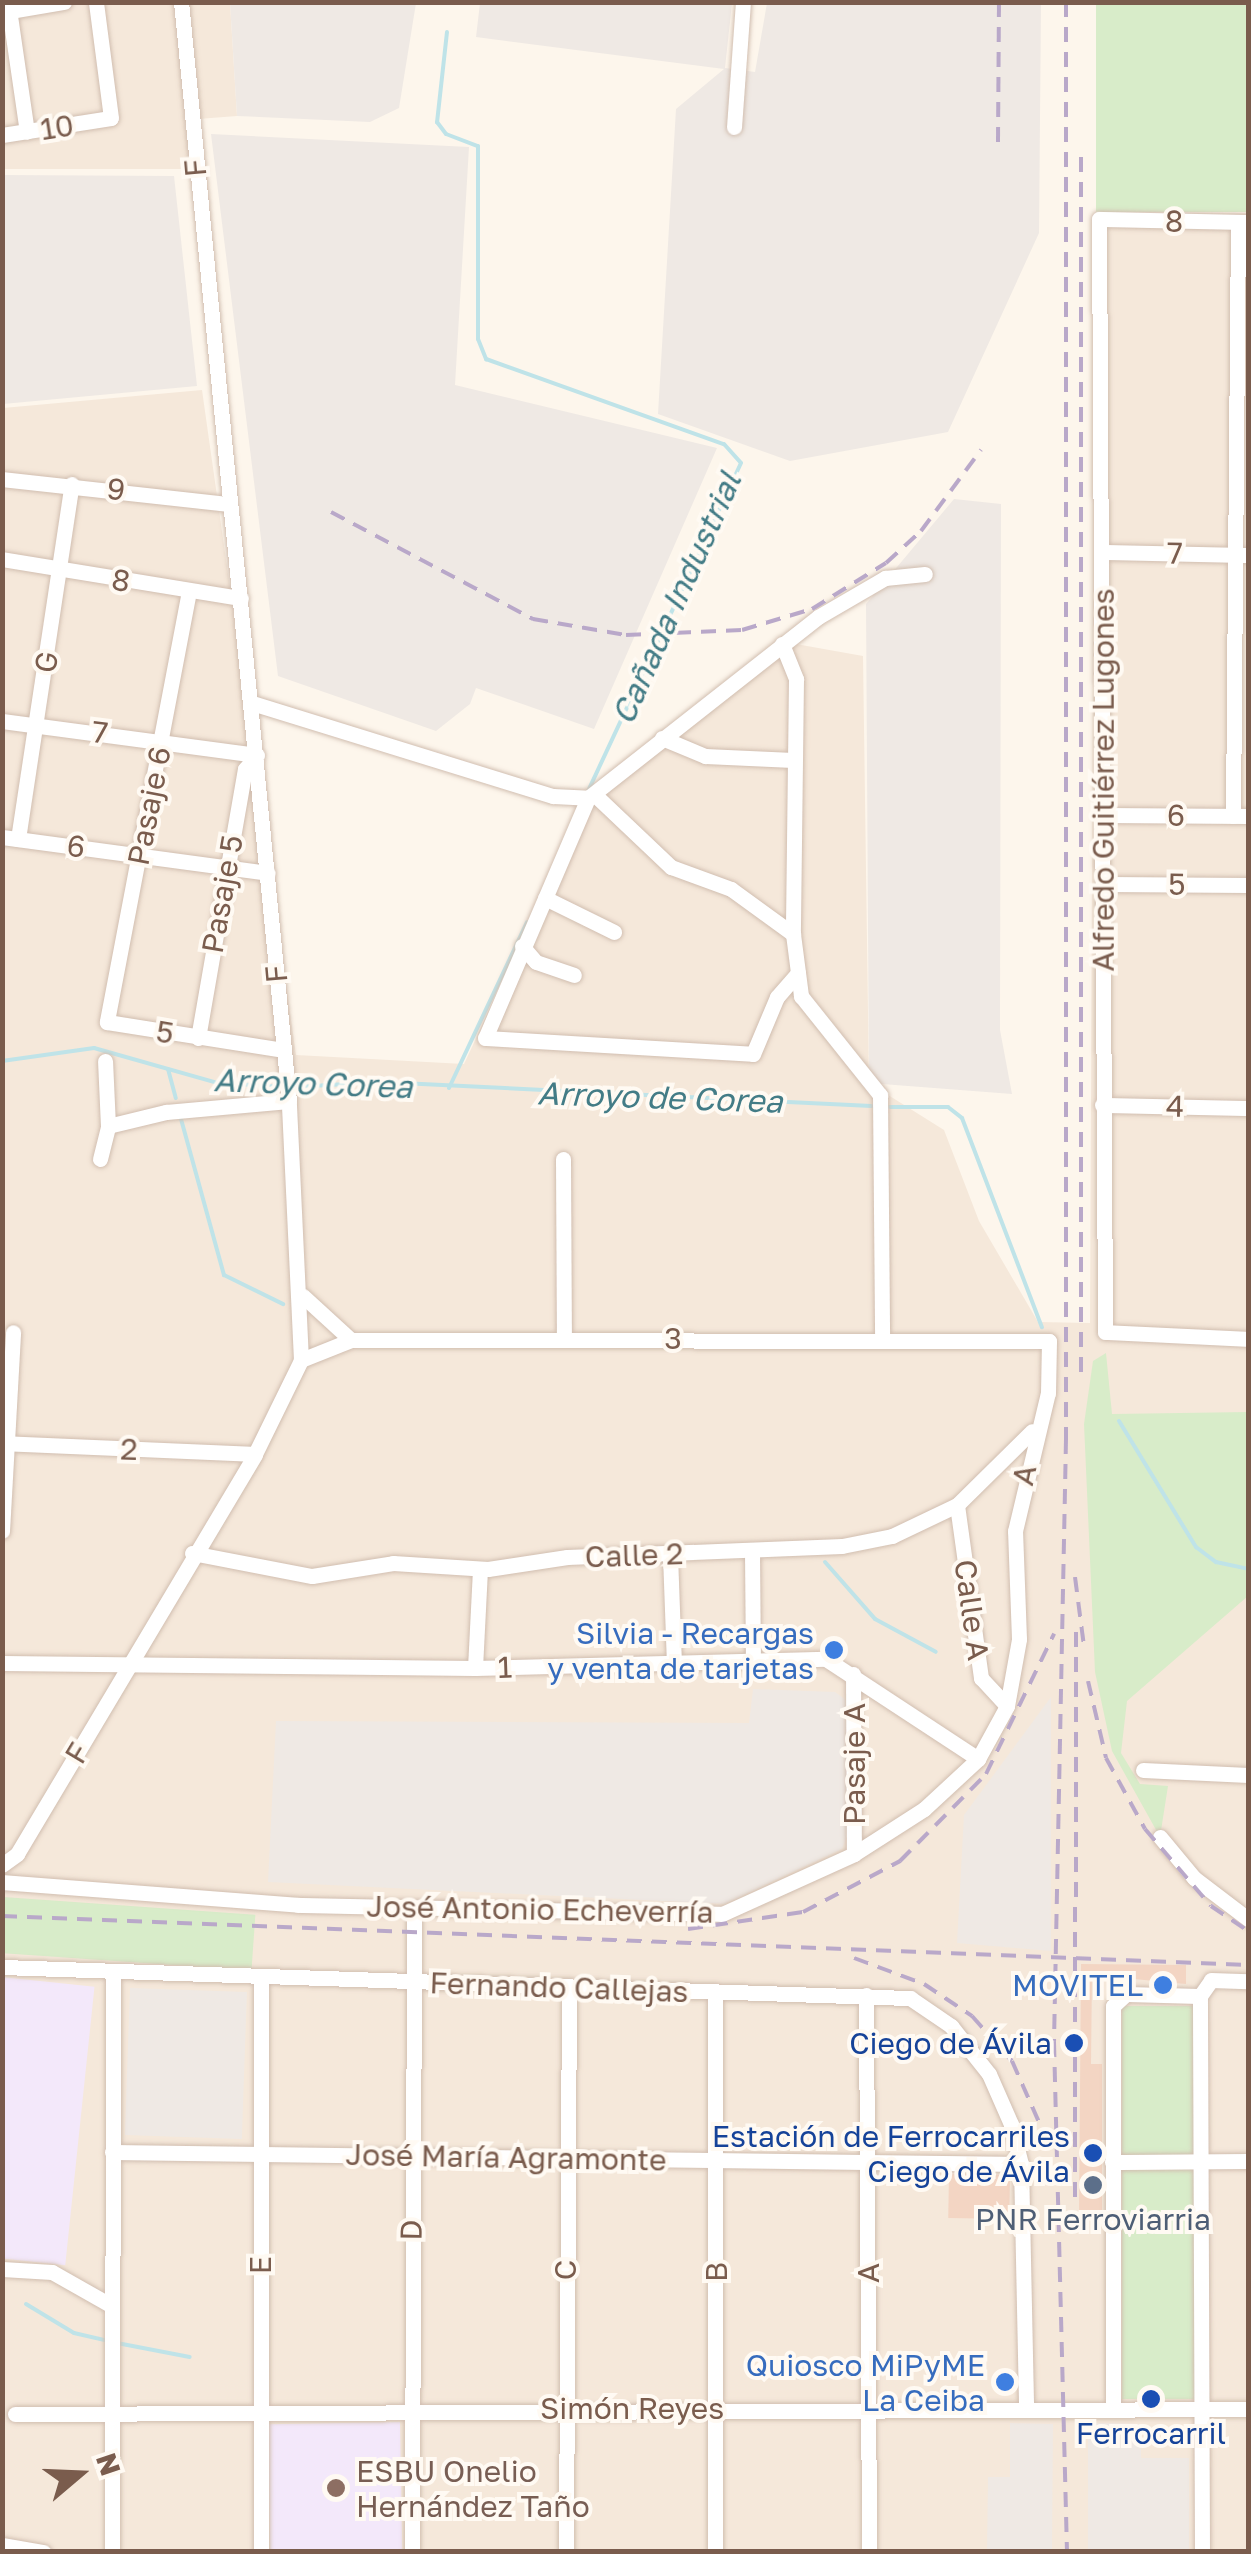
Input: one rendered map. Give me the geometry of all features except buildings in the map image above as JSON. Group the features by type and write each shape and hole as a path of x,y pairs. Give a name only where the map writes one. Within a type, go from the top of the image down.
{"street":[{"path":"27,132 7,9 64,2"},
{"name":"10","path":"2,135 111,118 96,2"},
{"name":"F","path":"2,1866 128,1667 255,1454 301,1360 303,1296 289,1101 181,2"},
{"path":"734,127 744,2"},
{"name":"8","path":"1099,220 1243,222"},
{"name":"Alfredo Guitiérrez Lugones","path":"1099,220 1106,884 1102,1104 1110,1337 1248,1339"},
{"path":"1241,816 1243,222"},
{"name":"9","path":"2,478 229,504"},
{"name":"G","path":"10,838 37,725 72,484"},
{"name":"7","path":"1102,552 1242,555"},
{"name":"8","path":"2,559 241,598"},
{"path":"798,974 777,997 753,1054 485,1038 522,946 591,796 782,644 885,578 925,574"},
{"name":"Pasaje 6","path":"107,1022 189,590"},
{"path":"782,644 796,679 793,934 801,996 880,1095 882,1339"},
{"path":"252,703 552,796 591,796 671,867 730,888 793,934"},
{"name":"7","path":"2,721 256,755"},
{"path":"662,738 705,756 793,760"},
{"name":"Pasaje 5","path":"198,1038 245,768 256,755"},
{"name":"6","path":"1104,814 1241,816"},
{"name":"6","path":"10,838 268,872"},
{"name":"5","path":"1106,884 1248,885"},
{"path":"544,898 614,932"},
{"path":"522,946 536,962 574,975"},
{"name":"5","path":"107,1022 283,1050"},
{"path":"100,1159 108,1126 105,1061"},
{"path":"108,1126 166,1112 289,1101"},
{"name":"4","path":"1102,1104 1248,1108"},
{"path":"563,1160 564,1337"},
{"path":"303,1296 351,1340"},
{"path":"2,1531 14,1332"},
{"name":"3","path":"301,1360 351,1340 564,1337 1049,1341"},
{"name":"A","path":"978,1759 1008,1706 1018,1638 1014,1531 1038,1424 1049,1341"},
{"name":"Calle 2","path":"192,1554 312,1576 394,1563 480,1570 752,1552 892,1536 957,1505 1038,1424"},
{"name":"2","path":"5,1444 255,1454"},
{"name":"Calle A","path":"957,1505 982,1678 1008,1706"},
{"path":"752,1552 753,1659"},
{"path":"670,1555 674,1663"},
{"path":"475,1668 480,1570"},
{"name":"1","path":"2,1664 475,1668 826,1659 978,1759"},
{"name":"Pasaje A","path":"854,1674 854,1854"},
{"name":"José Antonio Echeverría","path":"2,1882 298,1905 722,1914 854,1854 924,1809 978,1759"},
{"path":"1143,1770 1248,1775"},
{"path":"1160,1838 1194,1878 1248,1919"},
{"name":"D","path":"412,2552 408,2408 414,1908"},
{"name":"Fernando Callejas","path":"2,1967 260,1979 910,1998 951,2026 988,2074 1021,2164 1026,2408"},
{"path":"112,2552 113,1972"},
{"name":"E","path":"260,1979 261,2552"},
{"path":"1202,2552 1200,1996 1211,1980 1248,1981"},
{"name":"C","path":"566,2552 565,2157 569,1988"},
{"name":"B","path":"715,2552 716,1992"},
{"name":"A","path":"866,1994 869,2552"},
{"path":"1113,2408 1113,2006 1126,1994 1200,1996"},
{"name":"José María Agramonte","path":"112,2152 1021,2164"},
{"path":"1112,2162 1248,2160"},
{"path":"2,2269 52,2272 112,2312"},
{"name":"Simón Reyes","path":"15,2414 564,2407 1248,2409"},
{"path":"2,2545 43,2552"}],"shaded area":[{"path":"2,3 230,3 237,116 185,120 191,169 3,169"},
{"path":"230,3 416,3 399,108 370,122 237,116"},
{"path":"480,3 732,3 725,68 755,72 767,3 1041,3 1039,233 948,432 790,461 658,414 676,109 724,69 476,37"},
{"path":"211,134 469,147 455,385 717,448 594,729 476,688 470,704 436,731 278,676"},
{"path":"3,175 174,176 197,386 3,404"},
{"path":"1095,212 1248,213 1248,2551 3,2552 3,408 202,390 296,1055 464,1064 584,808 779,641 863,656 869,1083 944,1130 979,1221 1038,1322 1090,1323"},
{"path":"954,499 1001,504 1000,1030 1012,1094 869,1083 866,604"},
{"path":"753,1689 835,1692 846,1700 848,1834 842,1849 725,1904 268,1882 276,1721 749,1723"},
{"path":"1051,1697 1051,1951 957,1943 964,1815"},
{"path":"2,1977 94,1987 65,2265 2,2259"},
{"path":"130,1988 247,1992 242,2139 125,2135"},
{"name":"ESBU Onelio Hernández Taño","path":"400,2422 402,2551 270,2552 268,2424"},
{"path":"1010,2423 1053,2424 1052,2551 987,2551 988,2477 1010,2477"},
{"path":"1088,2423 1141,2424 1141,2458 1189,2458 1189,2551 1088,2551"}],"green space":[{"path":"1096,3 1248,3 1248,212 1096,212"},
{"path":"1106,1353 1112,1414 1248,1412 1248,1596 1127,1701 1121,1753 1140,1784 1168,1786 1160,1837 1112,1751 1095,1672 1084,1424 1093,1361"},
{"path":"3,1897 255,1915 251,1971 2,1953"},
{"path":"1122,2006 1196,2006 1196,2399 1122,2399"}],"waterway":[{"name":"Cañada Industrial","path":"447,32 437,122 446,134 478,146 478,339 486,359 724,444 741,463 588,791"},
{"name":"Cañada Industrial","path":"449,1088 527,922"},
{"name":"Arroyo Corea","path":"2,1061 94,1048 218,1083 285,1087"},
{"path":"168,1069 176,1098"},
{"name":"Arroyo de Corea","path":"295,1087 380,1082 871,1106"},
{"name":"Arroyo de Corea","path":"890,1107 948,1107 962,1118 1042,1327"},
{"path":"181,1119 224,1275 283,1304"},
{"name":"Arroyo de Corea","path":"1119,1421 1196,1547 1216,1562 1248,1569"},
{"path":"825,1562 875,1619 936,1652"},
{"path":"26,2304 74,2333 108,2341"},
{"path":"117,2343 190,2357"}],"railway":[{"path":"998,142 999,2"},
{"path":"1066,2 1066,1439 1054,2042 1067,2552"},
{"path":"1081,152 1081,1372"},
{"path":"331,512 533,619 626,635 742,630 812,609 886,563 921,531 981,450"},
{"path":"1075,1577 1084,1646"},
{"path":"1075,2197 1076,1632"},
{"path":"688,1929 803,1912 900,1861 986,1774 1054,1634"},
{"path":"1088,1681 1106,1758 1145,1829 1211,1906 1248,1931"},
{"path":"2,1916 1248,1965"},
{"path":"854,1958 924,1984 972,2016 1012,2061 1049,2145"}],"place":[{"name":"Silvia - Recargas y venta de tarjetas","path":"834,1650"},
{"name":"MOVITEL","path":"1163,1985"},
{"name":"Ciego de Ávila","path":"1074,2043"},
{"name":"Estación de Ferrocarriles Ciego de Ávila","path":"1093,2153"},
{"name":"PNR Ferroviarria","path":"1093,2185"},
{"name":"Quiosco MiPyME La Ceiba","path":"1005,2382"},
{"name":"Ferrocarril","path":"1151,2399"},
{"name":"ESBU Onelio Hernández Taño","path":"336,2488"}]}
